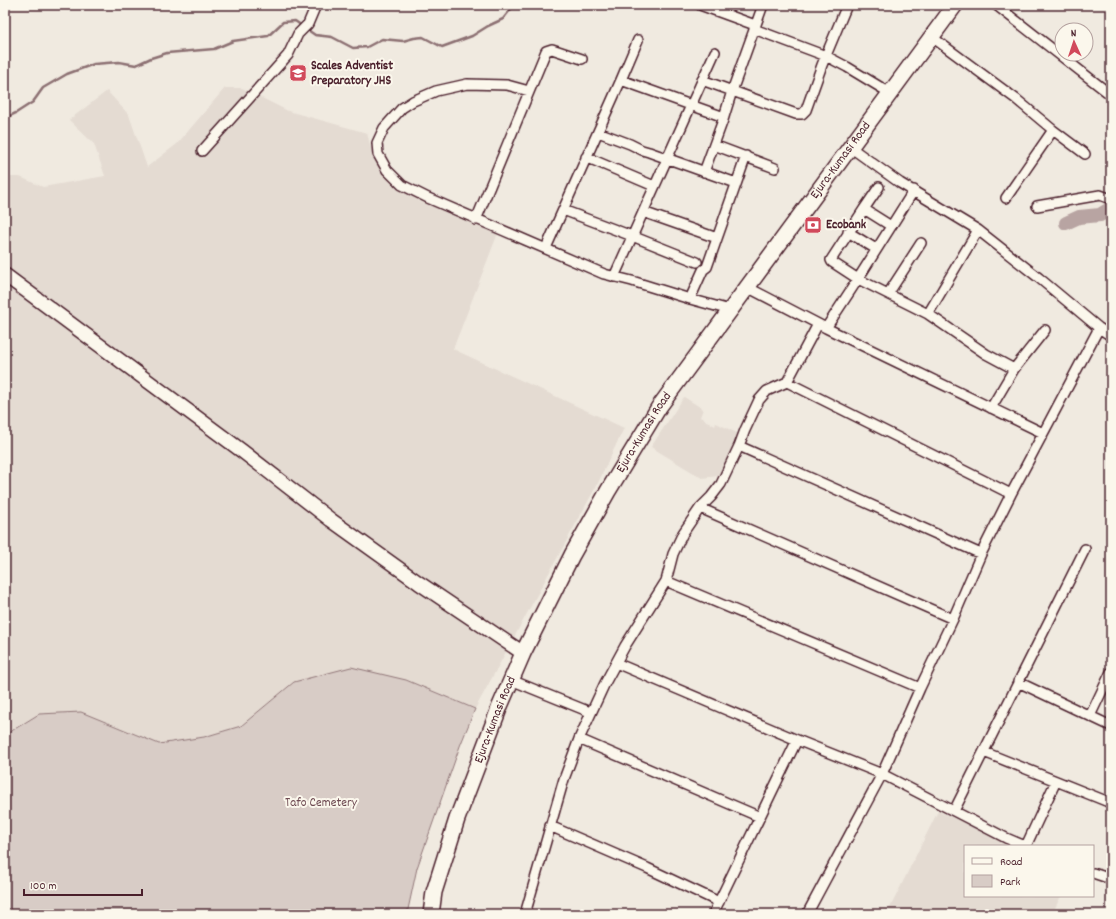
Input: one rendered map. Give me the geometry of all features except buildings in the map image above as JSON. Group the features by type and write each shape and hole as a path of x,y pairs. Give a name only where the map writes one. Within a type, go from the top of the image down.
{"main road":[{"name":"Ejura-Kumasi Road","path":"431,914 434,892 457,819 511,680 572,555 633,448 659,407 955,5"}],"street":[{"path":"202,151 288,55 298,34 308,24 316,5"},
{"path":"700,5 826,56 848,67 890,93"},
{"path":"704,172 763,5"},
{"path":"702,80 796,114 802,114 806,110 847,5"},
{"path":"996,5 1111,95"},
{"path":"932,36 1016,99 1085,154"},
{"path":"546,248 638,40"},
{"path":"476,220 546,51 552,49 582,59"},
{"path":"614,277 715,52"},
{"path":"621,80 724,116"},
{"path":"529,91 507,85 467,84 436,91 412,101 402,108 384,128 377,143 378,154 387,170 402,185 476,220 546,248 604,274 730,310"},
{"path":"1006,198 1053,130"},
{"path":"598,132 642,150 736,183"},
{"path":"714,145 775,168"},
{"path":"850,147 883,171 978,230 1099,328 1111,336"},
{"path":"690,299 704,270 707,267 746,156"},
{"path":"586,157 654,186"},
{"path":"879,187 848,232 831,260 832,262 858,279 928,314 986,354 1014,369"},
{"path":"525,914 564,779 590,712 616,663 666,581 674,554 683,533 700,508 711,497 720,484 739,446 759,400 766,391 788,382 822,326 858,279 914,190"},
{"path":"1037,206 1100,196 1111,199"},
{"path":"864,209 891,226"},
{"path":"563,210 697,262"},
{"path":"643,212 717,238"},
{"path":"928,314 978,230"},
{"path":"848,232 876,249"},
{"path":"888,294 921,243"},
{"path":"5,274 218,433 331,520 425,587 523,653"},
{"path":"747,287 822,326 1043,433"},
{"path":"807,914 882,774 981,554 1010,494 1099,328"},
{"path":"991,408 1014,369 1045,330"},
{"path":"788,382 1010,494"},
{"path":"739,446 981,554"},
{"path":"700,508 953,619"},
{"path":"954,811 1085,549"},
{"path":"666,581 920,688"},
{"path":"616,663 797,740 882,774 1006,838 1024,845"},
{"path":"1090,716 1111,672"},
{"path":"511,680 590,712"},
{"path":"1018,682 1111,726"},
{"path":"579,739 760,817"},
{"path":"713,914 797,740"},
{"path":"984,752 1111,804"},
{"path":"1026,845 1056,781"},
{"path":"550,826 647,868 719,902"},
{"path":"1094,873 1111,879"}],"shaded area":[{"path":"225,88 242,88 288,111 367,133 374,159 390,182 421,202 498,233 453,349 624,428 598,483 475,709 406,680 294,682 241,726 204,737 159,744 111,724 39,714 5,735 5,177 20,177 43,187 105,176 94,144 69,120 107,91 129,115 147,167 177,144"},
{"path":"684,397 703,409 700,417 715,426 716,423 739,434 728,463 718,476 702,478 651,447"},
{"path":"938,811 1014,845 964,845 964,897 1060,897 1052,914 887,914"}],"green space":[{"name":"Tafo Cemetery","path":"351,667 406,680 475,709 460,746 417,868 407,914 5,914 5,735 39,714 81,712 159,744 204,737 241,726 294,682"}],"waterway":[{"path":"5,118 33,102 43,88 67,74 94,64 119,62 136,65 167,53 214,49 233,41 268,36 283,22 295,21 315,35 332,37 353,48 367,47 382,39 403,41 423,37 442,47 472,36 503,19 514,5"},
{"path":"1066,223 1079,217 1100,215 1111,208"}],"place":[{"name":"Scales Adventist Preparatory JHS","path":"298,73"},
{"name":"Ecobank","path":"813,225"}]}
